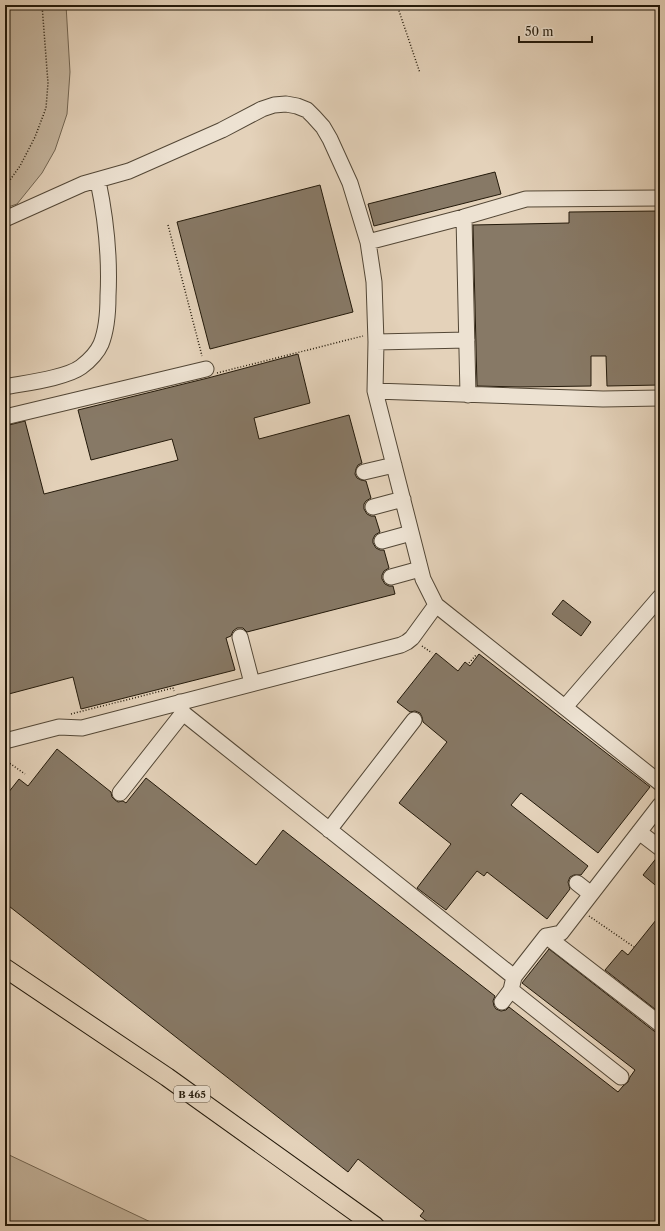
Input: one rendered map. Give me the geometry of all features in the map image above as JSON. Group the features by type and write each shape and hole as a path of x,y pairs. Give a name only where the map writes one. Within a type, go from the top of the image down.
{"main road":[{"name":"B 465","path":"5,968 167,1077 375,1226"}],"lane":[{"path":"5,219 83,184 98,181 128,171 200,140 262,109 274,105 286,104 307,110 323,127 330,139 350,183 368,242 374,282 376,339 375,391 420,569 423,579 436,605 660,783"},
{"path":"5,387 66,375 80,368 100,345 105,330 110,274 104,208 98,181"},
{"path":"368,242 526,199 660,198"},
{"path":"464,217 468,394"},
{"path":"376,339 467,340"},
{"path":"5,417 206,369"},
{"path":"375,391 603,398 660,398"},
{"path":"364,472 394,465"},
{"path":"373,507 402,499"},
{"path":"382,541 411,533"},
{"path":"391,577 420,569"},
{"path":"565,708 660,597"},
{"path":"5,741 58,727 82,728 181,708 252,683 401,645 412,638 436,605"},
{"path":"240,637 252,683"},
{"path":"120,793 181,708"},
{"path":"181,708 329,830 509,990 621,1078"},
{"path":"329,830 414,720"},
{"path":"509,990 546,936 561,933 660,805"},
{"path":"639,832 660,848"},
{"path":"577,883 591,894"},
{"path":"546,936 660,1024"}],"path":[{"path":"5,187 20,166 35,137 46,108 48,83 42,5"},
{"path":"397,5 420,73"},
{"path":"168,225 208,376 366,335 376,339"},
{"path":"68,716 173,688"},
{"path":"5,760 25,774"},
{"path":"580,909 634,947"}],"shaded area":[{"path":"5,5 66,5 70,72 67,114 55,150 42,173 17,204 5,208"},
{"path":"5,1153 159,1226 5,1226"}],"building":[{"path":"495,172 501,194 374,226 368,204"},
{"path":"320,185 353,312 210,349 177,222"},
{"path":"660,211 660,385 607,386 606,356 591,356 591,386 477,386 473,225 569,223 569,212"},
{"path":"298,354 310,403 254,418 259,439 349,415 362,463 358,465 355,474 357,478 366,481 371,498 364,504 364,509 367,514 375,516 380,532 375,535 373,543 376,548 384,550 389,568 384,571 382,579 385,584 393,586 395,594 247,632 243,628 237,628 233,631 231,636 226,638 235,670 81,709 73,677 5,695 5,426 25,421 44,494 178,460 172,439 91,460 78,410"},
{"path":"563,600 591,622 581,636 552,614"},
{"path":"436,653 458,671 465,662 470,666 479,654 650,787 598,853 521,793 511,805 588,866 581,875 574,875 570,877 568,882 570,889 547,919 487,872 484,876 477,871 446,910 417,888 451,844 399,803 447,742 423,722 420,713 415,711 410,712 397,702"},
{"path":"57,749 111,792 112,797 118,802 123,801 126,803 146,778 256,865 283,830 495,996 493,1001 496,1009 501,1011 506,1010 509,1007 618,1092 628,1082 635,1070 522,983 549,949 654,1031 660,1034 660,1226 433,1226 420,1216 424,1211 358,1159 348,1172 5,903 5,790 8,793 19,779 28,786"},
{"path":"658,856 660,857 660,889 643,875"},
{"path":"660,915 660,1013 605,970 622,950 628,955"}]}
